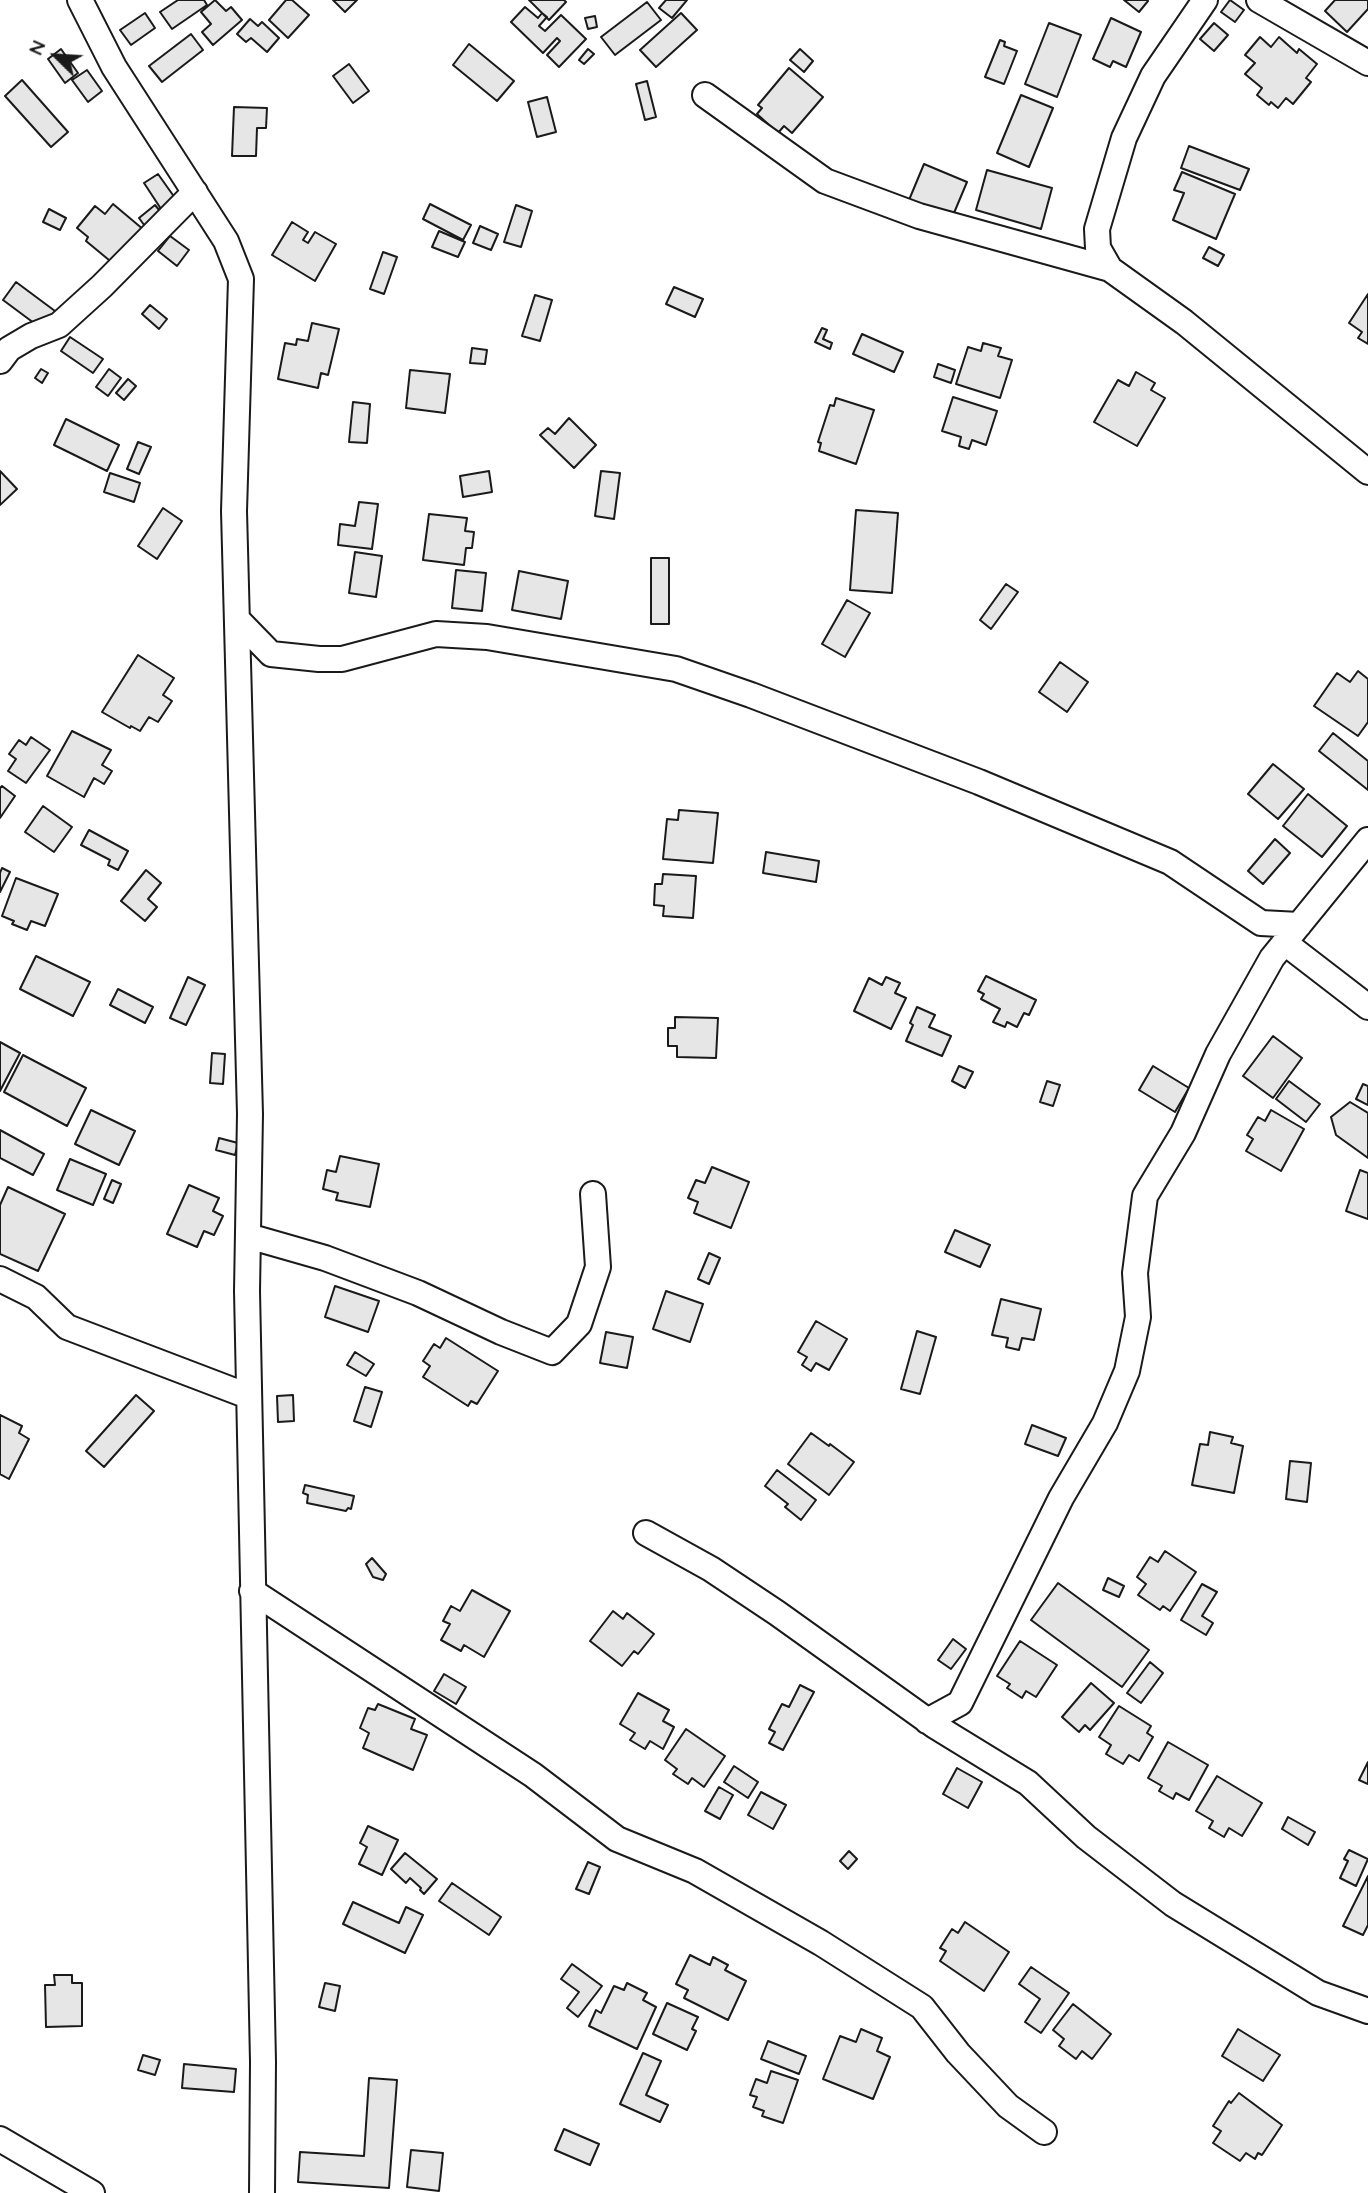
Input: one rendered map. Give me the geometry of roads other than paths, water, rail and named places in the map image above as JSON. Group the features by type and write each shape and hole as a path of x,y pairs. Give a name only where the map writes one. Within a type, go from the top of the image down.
{"street":[{"path":"80,0 114,67 226,241 241,279 234,511 250,1114 248,1396 263,2062 262,2193"},
{"path":"1110,269 1098,248 1097,229 1124,138 1153,76 1205,0"},
{"path":"1259,0 1368,63"},
{"path":"1333,43 1356,44 1368,40"},
{"path":"705,95 825,181 919,216 1110,269 1184,322 1368,472"},
{"path":"0,362 9,349 31,336 59,325 102,286 195,192"},
{"path":"1059,256 1097,240"},
{"path":"237,619 271,654 342,659 436,634 488,637 676,669 979,782 1170,862 1261,923 1368,1007"},
{"path":"239,682 271,654"},
{"path":"958,1741 960,1703 1061,1497 1105,1423 1127,1371 1138,1317 1135,1273 1144,1196 1183,1133 1218,1055 1285,942 1368,840"},
{"path":"1261,923 1285,942"},
{"path":"248,1236 325,1258 418,1293 500,1332 552,1352 579,1324 598,1267 593,1194"},
{"path":"0,1279 36,1297 67,1327 248,1396"},
{"path":"208,1380 233,1373 248,1354"},
{"path":"646,1533 711,1569 927,1721 1028,1783 1086,1837 1173,1904 1318,1993 1368,2011"},
{"path":"252,1591 533,1774 617,1839 695,1871 821,1943 922,2007 958,2053 1008,2106 1044,2132"},
{"path":"927,1721 960,1703"},
{"path":"0,2139 92,2193"}]}
